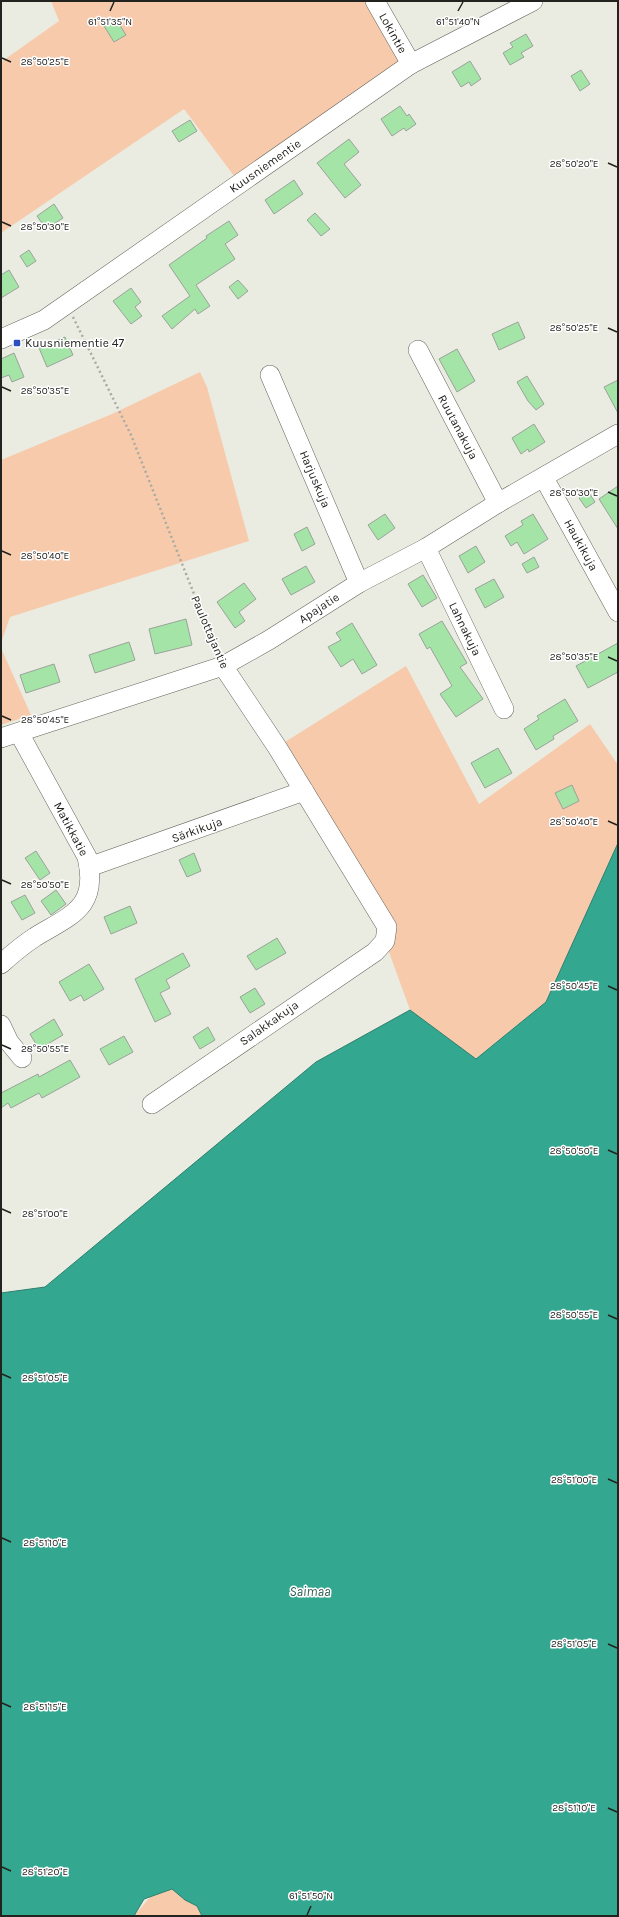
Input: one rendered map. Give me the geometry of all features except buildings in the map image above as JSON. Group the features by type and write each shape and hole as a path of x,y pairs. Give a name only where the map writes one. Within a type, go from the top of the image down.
{"street":[{"name":"Lokintie","path":"375,1 411,64"},
{"name":"Kuusniementie","path":"1,338 44,320 411,64 533,1"},
{"name":"Ruutanakuja","path":"418,350 498,503"},
{"name":"Harjuskuja","path":"270,375 360,583"},
{"name":"Apajatie","path":"1,738 223,666 269,640 360,583 426,548 498,503 544,478 618,434"},
{"name":"Haukikuja","path":"544,478 618,612"},
{"name":"Lahnakuja","path":"426,548 504,709"},
{"name":"Paulottajantie","path":"223,666 277,747 387,927 385,941"},
{"name":"Matikkatie","path":"1,964 34,938 76,913 86,897 90,878 87,857 19,732"},
{"name":"Särkikuja","path":"89,867 304,791"},
{"name":"Salakkakuja","path":"152,1104 375,952 385,941"},
{"path":"1,1025 9,1042 22,1058"}],"path":[{"name":"Paulottajantie","path":"67,304 131,435 223,666"}],"shaded area":[{"path":"51,1 373,1 404,62 234,176 184,109 1,233 1,62 59,21"},
{"path":"200,372 207,387 249,541 10,617 1,643 1,460 112,414"},
{"path":"1,648 31,715 1,725"},
{"path":"406,666 479,804 590,724 618,765 618,843 546,1002 475,1059 410,1010 385,941 277,747"},
{"path":"172,1889 185,1900 197,1906 202,1916 134,1916 152,1895"}],"water":[{"name":"Saimaa","path":"618,843 618,1916 202,1916 197,1906 185,1900 172,1889 144,1899 134,1916 1,1916 1,1293 45,1287 316,1062 410,1010 476,1059 546,1002"}],"place":[{"name":"Kuusniementie 47","path":"17,343"}]}
